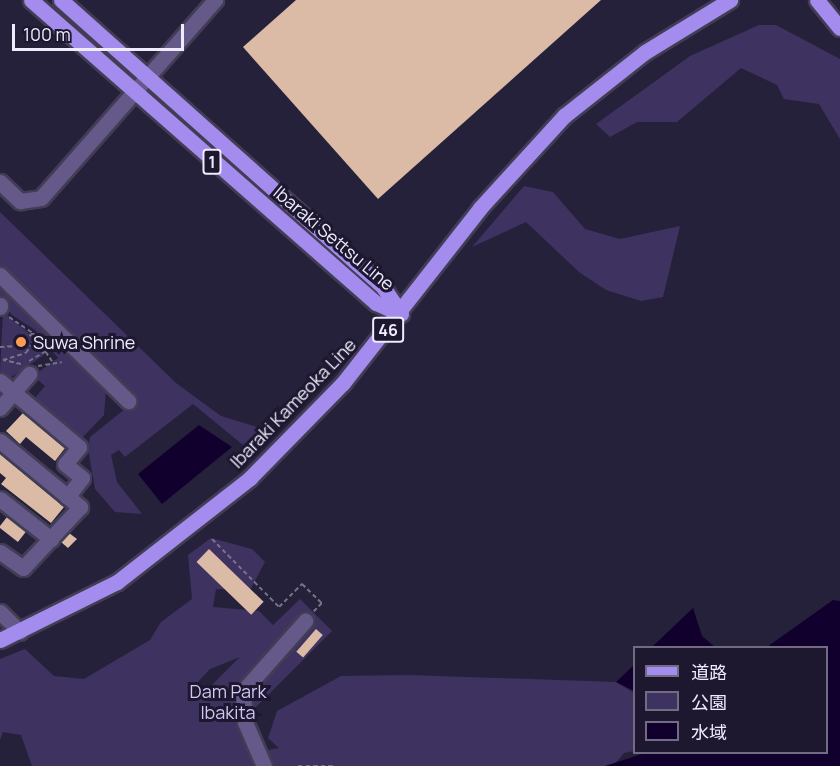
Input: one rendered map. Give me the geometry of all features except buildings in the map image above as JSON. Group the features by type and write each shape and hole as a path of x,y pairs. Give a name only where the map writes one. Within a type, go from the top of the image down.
{"main road":[{"name":"Ibaraki Settsu Line","path":"31,0 375,303 401,314"},
{"name":"Ibaraki Settsu Line","path":"61,0 148,75 383,287 401,314"},
{"name":"Ibaraki Kameoka Line","path":"0,640 117,582 192,528 290,440 401,314 480,208 564,116 645,52 730,0"},
{"path":"817,0 840,28"}],"street":[{"path":"0,182 20,201 41,198 215,0"},
{"path":"0,274 126,395"},
{"path":"0,408 29,374"},
{"path":"0,381 79,447 65,464 82,478 67,497"},
{"path":"0,441 80,507 23,568 0,552"},
{"path":"0,499 51,538"},
{"path":"0,612 20,632"},
{"path":"264,766 245,722 243,691 305,621"}],"path":[{"path":"2,308 33,333 52,361"},
{"path":"0,347 18,346 33,333"},
{"path":"36,338 26,353 3,361 22,364 46,351"},
{"path":"29,374 52,361 62,362"},
{"path":"212,539 279,607 302,584 322,603 305,621"},
{"path":"298,766 336,766"}],"green space":[{"path":"759,25 776,25 840,59 840,139 819,104 784,99 777,85 741,68 677,122 637,122 610,137 596,124 690,56"},
{"path":"524,186 553,192 585,229 620,239 680,226 663,297 641,301 606,290 579,272 526,222 472,247"},
{"path":"0,212 176,383 221,416 263,429 243,445 193,404 125,457 119,450 111,455 117,482 142,514 115,512 95,489 88,449 90,437 135,401 0,266"},
{"path":"0,279 106,390 104,415 81,439 33,400 45,386 33,376 58,358 35,330 12,315 0,298"},
{"name":"Suwa Shrine","path":"3,312 30,334 44,355 10,378 0,373"},
{"name":"Dam Park Ibakita","path":"211,538 252,549 265,562 250,590 216,589 213,607 259,611 273,625 300,599 332,631 252,711 268,750 279,748 268,738 277,711 341,676 409,675 616,682 633,692 633,751 624,753 613,766 32,766 21,735 3,732 0,740 0,659 25,649 54,676 84,679 150,640 161,622 192,599 188,555","holes":["240,657 198,698 194,686 210,669"]}],"water":[{"path":"199,425 232,447 162,504 138,474"},
{"path":"833,600 840,601 840,766 605,766 642,754 828,754 828,646 768,646"},
{"path":"693,608 702,636 714,646 653,646"},
{"path":"633,666 633,690 616,682"}],"place":[{"name":"Suwa Shrine","path":"21,342"}]}
